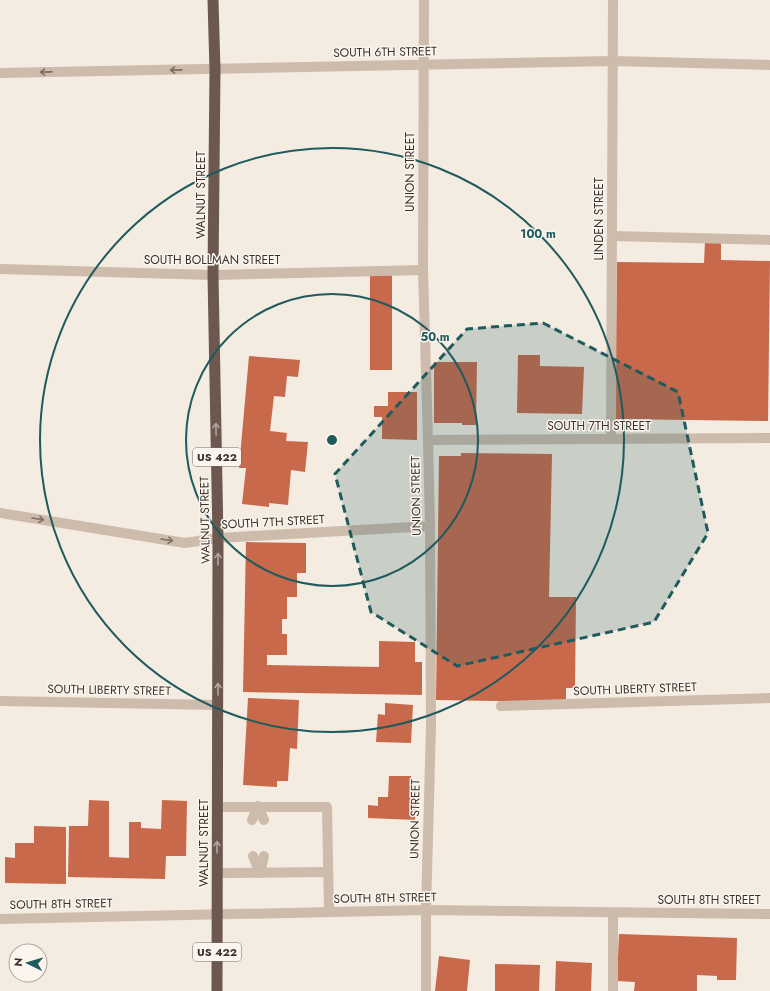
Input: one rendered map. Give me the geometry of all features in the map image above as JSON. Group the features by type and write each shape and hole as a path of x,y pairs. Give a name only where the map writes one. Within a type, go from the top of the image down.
{"highway":[{"name":"WALNUT STREET","path":"213,0 215,70 213,275 218,538 216,914 218,991"}],"street":[{"name":"UNION STREET","path":"424,0 424,270 430,526 430,726 426,910 426,991"},
{"name":"LINDEN STREET","path":"611,439 613,0"},
{"name":"SOUTH 6TH STREET","path":"0,73 215,70 424,64 612,62 770,65"},
{"path":"612,236 770,240"},
{"name":"SOUTH BOLLMAN STREET","path":"0,269 213,275 424,270"},
{"name":"SOUTH 7TH STREET","path":"428,440 770,438"},
{"name":"SOUTH 7TH STREET","path":"0,513 185,543 218,538 430,526"},
{"name":"SOUTH LIBERTY STREET","path":"501,706 770,698"},
{"name":"SOUTH LIBERTY STREET","path":"0,701 218,705"},
{"path":"252,820 258,806"},
{"path":"258,806 264,820"},
{"path":"217,807 327,807 329,912"},
{"path":"253,856 260,873"},
{"path":"260,873 264,856"},
{"path":"217,873 328,872"},
{"name":"SOUTH 8TH STREET","path":"0,919 426,910 770,914"},
{"path":"613,913 613,991"}],"highlighted area":[{"path":"543,323 678,392 708,533 654,622 457,666 371,612 335,474 467,329"}],"building":[{"path":"705,242 721,242 721,260 770,261 768,421 615,419 617,262 704,263"},
{"path":"392,275 392,370 370,370 370,276"},
{"path":"518,355 540,355 540,366 584,367 582,414 517,413"},
{"path":"249,356 300,360 298,377 287,376 285,397 274,396 270,431 287,433 286,441 308,442 305,472 291,470 288,505 269,503 269,507 242,504 246,468 239,468"},
{"path":"434,362 477,362 476,425 462,425 462,423 434,423"},
{"path":"388,392 417,392 417,440 382,439 382,417 374,417 374,406 388,406"},
{"path":"461,453 552,454 549,597 576,597 575,688 566,688 566,702 436,700 439,456 461,456"},
{"path":"246,542 306,543 306,573 297,573 297,597 287,597 287,619 282,619 282,634 287,634 287,655 267,655 267,665 379,667 379,641 415,642 415,662 422,662 422,695 243,692"},
{"path":"248,698 299,700 297,749 290,748 288,781 277,781 277,787 243,785"},
{"path":"385,703 413,705 411,743 376,742 378,714 385,715"},
{"path":"389,776 411,776 411,791 417,792 415,820 368,818 368,805 378,806 378,797 388,797"},
{"path":"89,800 109,801 109,857 129,858 129,822 141,822 141,828 161,829 162,800 187,801 186,856 166,856 165,879 68,877 69,826 88,826"},
{"path":"34,826 66,827 66,884 5,883 5,857 15,858 15,843 34,843"},
{"path":"619,934 737,938 736,980 717,980 717,976 697,975 697,991 634,991 635,982 617,981"},
{"path":"439,956 470,960 467,991 435,991"},
{"path":"556,961 592,963 591,991 555,991"},
{"path":"495,964 540,965 539,991 495,991"}]}
